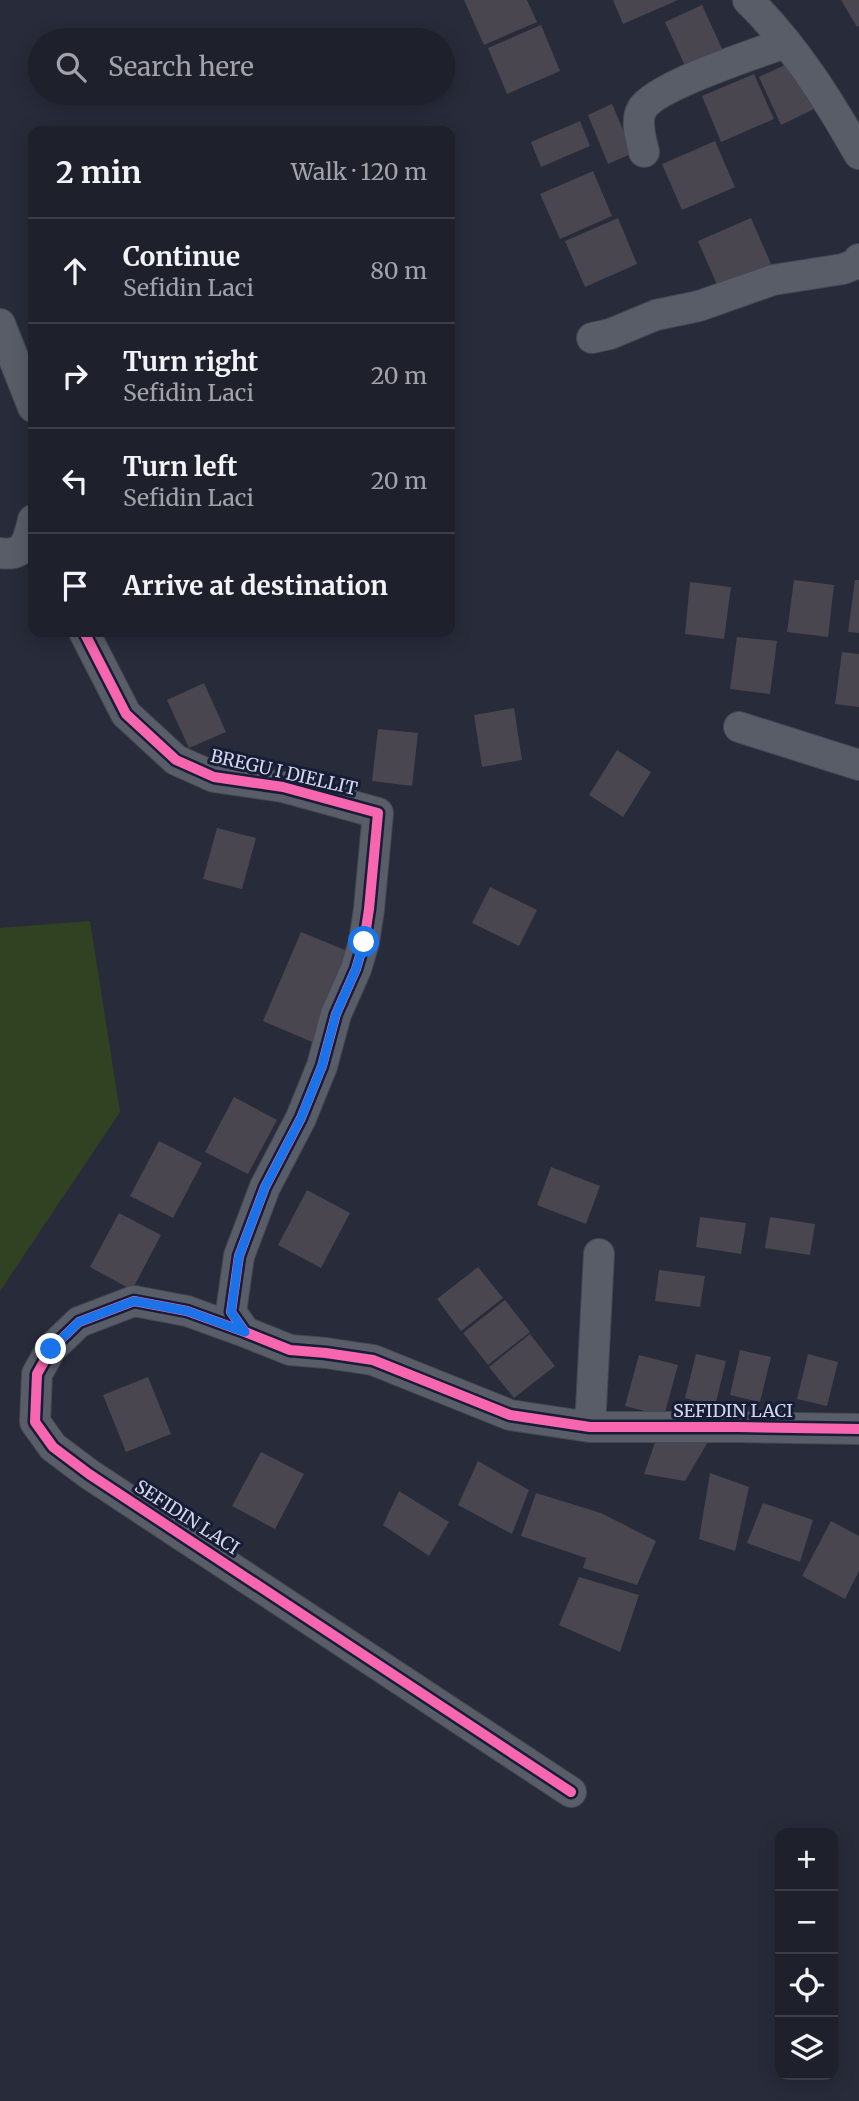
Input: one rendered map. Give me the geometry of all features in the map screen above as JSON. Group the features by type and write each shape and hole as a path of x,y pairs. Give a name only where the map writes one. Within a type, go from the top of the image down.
{"street":[{"path":"748,0 763,14 818,86 859,154"},
{"path":"644,152 639,131 640,111 650,98 701,74 785,43"},
{"path":"592,338 610,334 656,315 699,306 773,280 843,269 858,263 859,258"},
{"path":"0,324 28,394"},
{"path":"0,552 11,554 24,548 28,536"},
{"name":"BREGU I DIELLIT","path":"87,637 126,714 176,761 214,777 283,787 378,813 369,909 364,942 356,969 336,1014 322,1066 301,1118 265,1187 239,1256 231,1312 245,1332"},
{"path":"739,727 859,765"},
{"path":"590,1427 599,1254"},
{"name":"SEFIDIN LACI","path":"571,1792 89,1474 53,1447 35,1422 37,1374 51,1349 79,1322 134,1301 187,1311 290,1350 373,1360 510,1415 590,1427 859,1429"}],"green space":[{"path":"90,921 120,1112 0,1291 0,928"}],"building":[{"path":"464,0 527,0 537,22 484,45"},
{"path":"613,0 678,0 623,24"},
{"path":"841,0 859,0 859,26 857,27"},
{"path":"702,5 724,53 687,70 665,22"},
{"path":"541,25 560,71 507,94 488,48"},
{"path":"796,60 818,107 781,125 759,77"},
{"path":"754,74 774,119 721,142 702,96"},
{"path":"612,104 633,153 608,164 588,115"},
{"path":"580,121 590,146 541,167 531,142"},
{"path":"715,141 735,187 682,210 662,164"},
{"path":"593,171 612,216 560,239 540,194"},
{"path":"618,218 637,264 585,287 565,241"},
{"path":"751,218 771,264 718,287 698,241"},
{"path":"794,580 834,585 828,637 787,632"},
{"path":"855,580 859,580 859,633 848,632"},
{"path":"690,582 731,587 724,639 685,634"},
{"path":"737,637 777,641 770,694 730,689"},
{"path":"842,652 859,654 859,707 835,704"},
{"path":"204,683 226,732 189,748 167,700"},
{"path":"514,708 522,760 482,767 474,715"},
{"path":"378,729 418,733 412,786 372,781"},
{"path":"617,750 651,772 623,817 589,795"},
{"path":"217,828 256,838 242,889 203,879"},
{"path":"490,887 537,910 519,946 472,923"},
{"path":"301,932 350,952 312,1042 263,1021"},
{"path":"234,1097 277,1120 248,1174 205,1152"},
{"path":"159,1141 202,1163 173,1218 130,1196"},
{"path":"551,1167 600,1186 586,1224 537,1205"},
{"path":"307,1190 350,1213 321,1268 278,1245"},
{"path":"119,1213 161,1235 132,1290 90,1267"},
{"path":"700,1217 746,1223 741,1254 696,1247"},
{"path":"770,1217 815,1224 810,1255 765,1248"},
{"path":"478,1267 503,1298 461,1331 437,1299"},
{"path":"659,1270 705,1276 700,1307 655,1301"},
{"path":"505,1300 530,1332 488,1365 463,1333"},
{"path":"530,1334 555,1366 514,1398 489,1367"},
{"path":"740,1350 771,1357 760,1402 730,1395"},
{"path":"696,1354 726,1361 715,1406 685,1398"},
{"path":"808,1354 838,1362 827,1406 797,1399"},
{"path":"639,1355 678,1365 664,1416 625,1406"},
{"path":"148,1377 171,1434 126,1452 103,1395"},
{"path":"658,1434 709,1440 685,1481 644,1474"},
{"path":"261,1452 304,1474 275,1529 232,1506"},
{"path":"478,1461 529,1490 512,1534 458,1505"},
{"path":"710,1473 749,1487 735,1551 699,1539"},
{"path":"399,1491 449,1522 429,1556 383,1525"},
{"path":"536,1493 601,1513 656,1541 637,1585 583,1568 586,1558 521,1536"},
{"path":"763,1503 813,1520 800,1562 747,1543"},
{"path":"831,1521 859,1536 859,1571 845,1599 802,1576"},
{"path":"579,1577 639,1595 620,1652 559,1625"}],"cycle path":[{"path":"87,637 126,714 176,760 214,777 283,787 378,813 369,909 364,942 356,969 336,1014 322,1066 301,1118 265,1187 239,1256 231,1312 245,1332"},
{"path":"571,1792 89,1474 53,1447 35,1422 37,1374 51,1349 79,1322 134,1301 187,1311 290,1350 373,1360 510,1415 590,1427 859,1429"}],"route":[{"path":"51,1349 79,1322 134,1301 187,1311 245,1332 231,1312 239,1256 265,1187 301,1118 322,1066 336,1014 356,969 364,942"}]}
